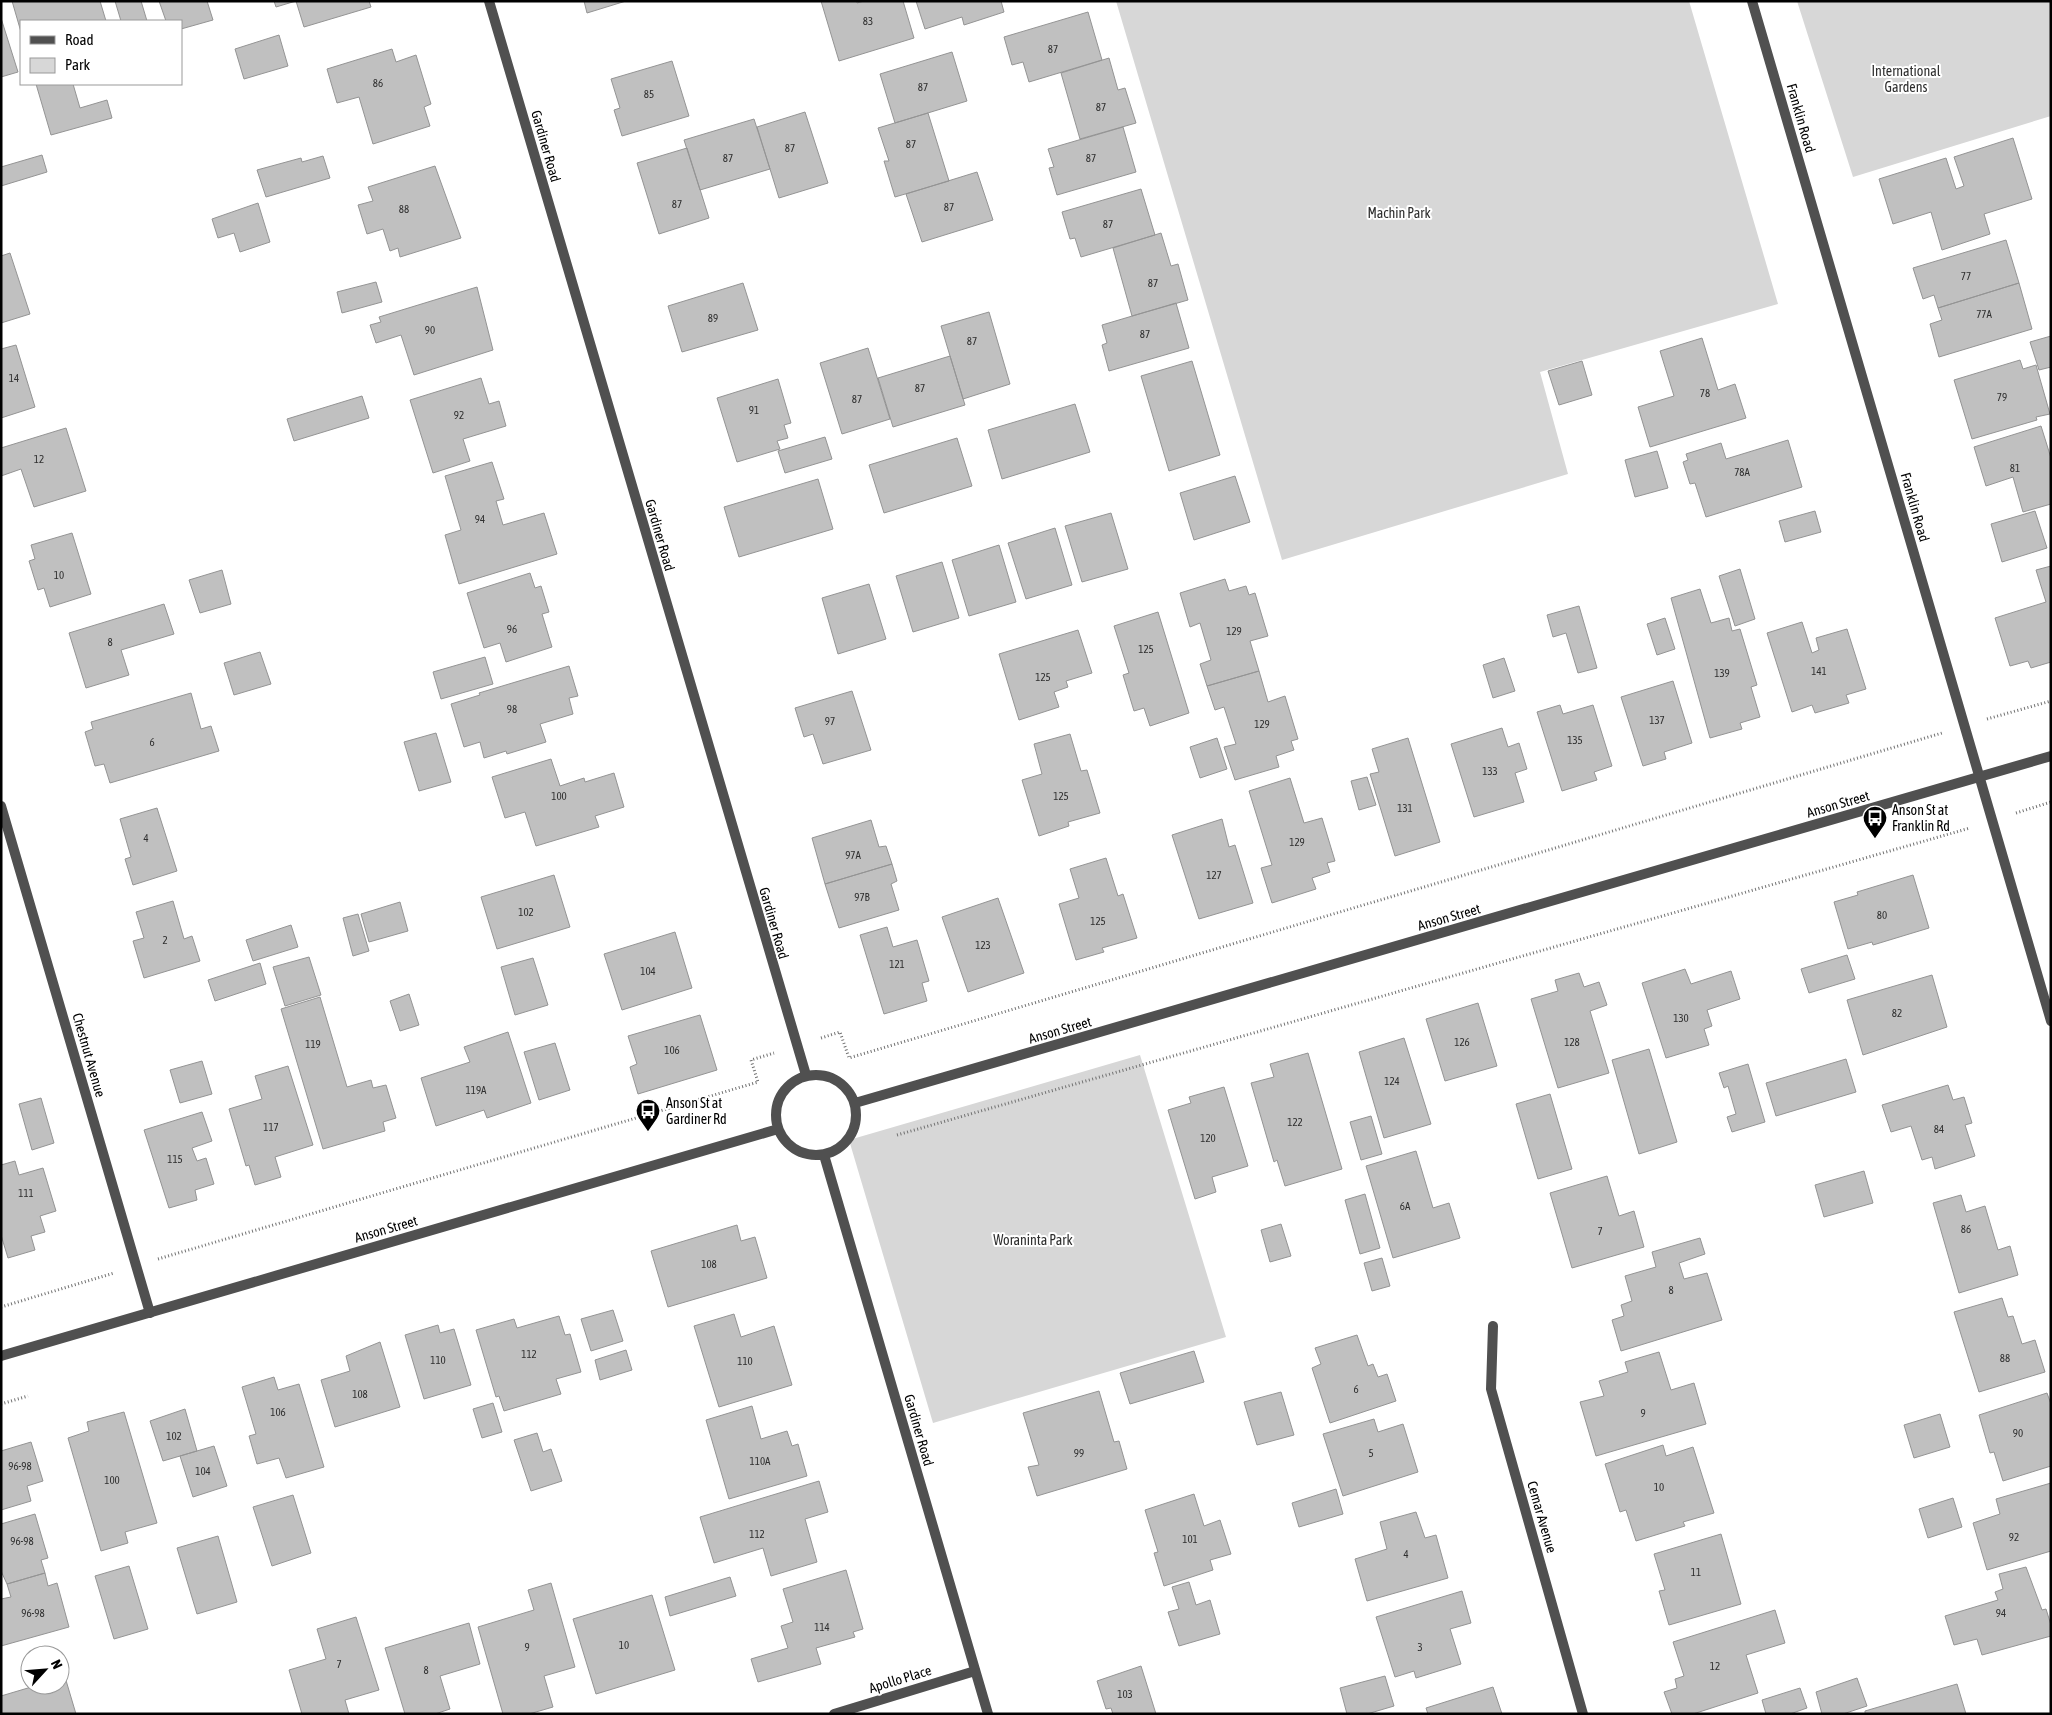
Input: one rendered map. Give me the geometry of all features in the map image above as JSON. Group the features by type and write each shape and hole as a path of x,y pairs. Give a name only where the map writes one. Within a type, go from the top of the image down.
{"street":[{"name":"Gardiner Road","path":"489,1 806,1076"},
{"name":"Franklin Road","path":"1752,1 2051,1021"},
{"name":"Anson Street","path":"855,1103 2051,756"},
{"name":"Chestnut Avenue","path":"1,806 150,1313"},
{"path":"822,1075 836,1080 847,1089 855,1103 856,1119 848,1139 837,1149 824,1155 810,1155 798,1151 786,1142 778,1129 775,1110 780,1095 789,1083 806,1076 822,1075"},
{"name":"Anson Street","path":"1,1356 778,1129"},
{"name":"Gardiner Road","path":"824,1155 988,1714"},
{"name":"Cemar Avenue","path":"1494,1326 1491,1389 1582,1714"},
{"name":"Apollo Place","path":"834,1714 975,1671"}],"path":[{"path":"1,1307 136,1265 758,1082 751,1060 840,1032 849,1058 1964,725 2051,701"},
{"path":"897,1135 1951,832 1992,823 2051,802"},
{"path":"1,1404 28,1396"}],"green space":[{"name":"Machin Park","path":"1116,1 1689,1 1778,304 1540,372 1568,474 1282,560"},
{"name":"International Gardens","path":"1797,1 2051,1 2051,116 1853,177"},
{"name":"Woraninta Park","path":"1140,1055 1226,1337 933,1423 849,1140"}],"building":[{"path":"12,1 100,1 106,20 20,20 20,29"},
{"path":"115,1 141,1 147,20 121,20"},
{"path":"159,1 207,1 213,20 182,29 182,20 166,20"},
{"path":"274,1 296,1 276,7"},
{"path":"296,1 369,1 371,7 304,27"},
{"path":"584,1 626,1 587,13"},
{"path":"821,1 857,1 857,3 864,1 903,1 914,38 839,61"},
{"path":"916,1 1001,1 1004,12 964,25 962,17 925,29"},
{"path":"1088,12 1102,60 1029,82 1023,62 1012,65 1004,37"},
{"path":"1,18 18,72 1,77"},
{"path":"279,35 288,66 244,79 235,49"},
{"path":"392,49 396,62 416,55 431,104 424,107 430,126 373,144 359,97 337,103 327,69"},
{"path":"952,52 967,101 895,123 880,74"},
{"path":"1109,58 1118,90 1125,88 1136,123 1080,139 1061,73"},
{"path":"672,61 689,116 622,136 614,110 620,108 611,79"},
{"path":"36,85 73,85 80,108 107,100 112,118 51,135"},
{"path":"805,112 828,183 779,198 757,127"},
{"path":"928,113 949,181 895,197 884,161 889,161 878,128"},
{"path":"754,119 770,169 700,190 684,140"},
{"path":"1123,127 1136,172 1057,195 1049,168 1054,167 1048,149"},
{"path":"2013,138 2032,199 1984,214 1990,234 1942,250 1931,212 1893,224 1879,179 1946,158 1956,189 1964,186 1954,157"},
{"path":"687,148 709,218 659,234 637,163"},
{"path":"42,155 47,172 1,186 1,167"},
{"path":"323,156 330,178 266,197 257,170 301,158 302,162"},
{"path":"435,166 461,238 400,257 398,248 390,251 383,229 367,234 358,205 373,201 368,187"},
{"path":"977,172 993,220 922,242 906,194"},
{"path":"1141,189 1155,235 1081,257 1075,238 1070,239 1062,212"},
{"path":"258,203 270,242 240,252 234,233 218,238 212,219"},
{"path":"1161,233 1171,266 1178,264 1188,300 1132,316 1113,248"},
{"path":"2006,240 2019,283 1938,308 1934,295 1923,299 1913,268"},
{"path":"10,253 30,314 1,323 1,256"},
{"path":"376,282 382,302 342,313 337,292"},
{"path":"743,283 758,330 682,352 668,306"},
{"path":"2019,283 2032,329 1939,357 1930,324 1942,320 1938,308"},
{"path":"477,287 493,350 414,375 401,335 376,343 370,325 381,322 379,317"},
{"path":"1176,303 1189,348 1109,371 1102,345 1107,343 1102,325"},
{"path":"989,312 1010,384 963,399 941,326"},
{"path":"2051,336 2051,367 2039,370 2030,342"},
{"path":"1702,338 1718,390 1735,384 1746,418 1650,447 1638,407 1674,396 1660,351"},
{"path":"16,345 35,407 1,418 1,349"},
{"path":"868,348 890,419 842,434 820,363"},
{"path":"950,356 965,405 893,427 878,378"},
{"path":"2020,360 2023,369 2036,365 2050,414 2036,417 2037,420 1972,439 1954,380"},
{"path":"1192,361 1220,455 1169,471 1141,376"},
{"path":"1582,361 1592,395 1559,405 1548,371"},
{"path":"481,378 489,404 499,401 506,426 463,439 470,461 433,473 410,400"},
{"path":"778,379 791,423 784,425 788,438 777,441 780,449 737,462 717,398"},
{"path":"362,396 369,418 294,441 287,419"},
{"path":"1075,404 1090,452 1002,479 988,430"},
{"path":"2041,426 2051,458 2051,504 2023,512 2013,477 1986,486 1974,447"},
{"path":"66,428 86,491 34,507 21,469 1,476 1,448"},
{"path":"825,437 832,459 785,473 778,451"},
{"path":"957,438 972,486 884,513 869,465"},
{"path":"1788,440 1802,487 1706,517 1695,483 1690,484 1683,462 1688,460 1686,454 1721,443 1726,459"},
{"path":"1657,451 1668,488 1635,497 1625,460"},
{"path":"492,462 504,499 496,501 503,525 544,513 557,554 459,584 445,535 461,530 445,476"},
{"path":"1235,476 1250,522 1194,540 1180,493"},
{"path":"818,479 833,529 739,557 724,507"},
{"path":"1815,511 1821,532 1785,542 1779,521"},
{"path":"2035,511 2047,548 2002,562 1991,524"},
{"path":"1111,513 1128,569 1082,582 1065,526"},
{"path":"1055,528 1072,585 1026,599 1008,543"},
{"path":"72,533 91,594 50,607 44,588 38,590 29,561 35,559 31,545"},
{"path":"999,545 1016,602 969,616 952,560"},
{"path":"942,562 959,618 913,632 896,576"},
{"path":"2051,566 2051,662 2031,668 2028,661 2010,666 1995,618 2046,602 2036,570"},
{"path":"1740,569 1755,619 1735,626 1719,576"},
{"path":"222,570 231,604 200,613 189,580"},
{"path":"530,573 535,588 541,586 549,612 542,614 552,647 506,662 500,643 484,648 467,593"},
{"path":"1225,579 1229,591 1246,586 1249,595 1255,593 1268,636 1250,641 1259,671 1207,686 1200,664 1211,660 1200,623 1190,627 1180,593"},
{"path":"869,584 886,639 838,654 822,598"},
{"path":"1700,589 1711,623 1729,618 1732,631 1740,629 1757,685 1751,687 1760,717 1740,723 1742,729 1710,738 1671,598"},
{"path":"164,604 174,634 121,650 129,675 86,688 69,633"},
{"path":"1579,606 1597,668 1578,673 1566,633 1553,637 1547,615"},
{"path":"1158,612 1189,713 1150,726 1144,708 1134,711 1123,675 1129,673 1114,626"},
{"path":"1665,618 1675,649 1657,655 1647,624"},
{"path":"1802,622 1812,653 1819,650 1816,638 1847,629 1866,689 1846,695 1849,703 1815,713 1812,705 1792,712 1767,633"},
{"path":"1078,630 1092,673 1066,681 1068,687 1054,692 1059,707 1019,720 999,654"},
{"path":"260,652 271,684 234,695 224,663"},
{"path":"485,657 493,684 441,699 433,672"},
{"path":"1504,658 1515,691 1493,698 1483,665"},
{"path":"569,666 578,696 569,698 573,714 540,724 546,742 507,754 506,751 484,758 480,742 464,747 451,704 480,695 479,693"},
{"path":"1259,671 1268,702 1285,696 1298,739 1291,741 1294,750 1276,756 1279,767 1235,780 1224,747 1236,744 1224,707 1215,710 1207,686"},
{"path":"1673,681 1692,743 1664,752 1666,759 1643,766 1621,697"},
{"path":"852,691 871,750 823,764 813,734 804,737 795,708"},
{"path":"191,693 201,729 211,726 219,751 110,783 104,764 95,766 85,732 93,729 91,722"},
{"path":"1560,705 1563,714 1593,705 1612,766 1594,772 1597,780 1562,791 1537,712"},
{"path":"1502,728 1508,747 1519,743 1527,769 1515,773 1524,802 1474,817 1451,744"},
{"path":"436,733 451,782 419,791 404,742"},
{"path":"1070,734 1081,771 1087,770 1100,813 1068,822 1069,826 1039,836 1022,780 1042,774 1034,744"},
{"path":"1217,738 1227,769 1200,778 1190,747"},
{"path":"1408,738 1440,842 1395,856 1370,774 1379,772 1372,749"},
{"path":"551,759 560,786 584,778 585,782 614,773 624,807 595,816 599,827 536,846 525,812 505,818 492,777"},
{"path":"1367,777 1376,805 1359,810 1351,781"},
{"path":"1290,778 1304,823 1322,818 1335,861 1327,863 1330,872 1312,878 1316,889 1272,903 1261,868 1272,865 1249,791"},
{"path":"157,808 177,871 133,885 125,859 131,857 120,819"},
{"path":"1222,819 1229,847 1235,845 1253,903 1199,919 1172,835"},
{"path":"871,820 879,847 886,846 892,864 825,884 812,838"},
{"path":"1106,858 1118,896 1123,894 1137,938 1102,948 1104,952 1076,960 1059,904 1079,898 1070,869"},
{"path":"892,864 897,881 891,884 899,910 839,928 825,884"},
{"path":"554,875 570,927 497,949 481,897"},
{"path":"1913,875 1929,928 1873,945 1872,942 1848,949 1834,902 1858,895 1857,892"},
{"path":"998,898 1024,973 968,992 942,917"},
{"path":"173,901 184,939 192,936 200,961 144,978 133,941 144,938 136,912"},
{"path":"400,902 408,931 369,942 361,914"},
{"path":"358,914 369,951 353,956 343,918"},
{"path":"291,925 298,947 253,961 246,940"},
{"path":"887,927 893,947 917,940 929,981 922,983 927,1001 884,1014 860,935"},
{"path":"675,932 692,988 622,1010 604,954"},
{"path":"1847,955 1855,979 1809,993 1801,969"},
{"path":"309,957 321,995 285,1006 273,967"},
{"path":"533,958 548,1005 515,1015 501,967"},
{"path":"260,963 266,984 215,1001 208,980"},
{"path":"1685,969 1691,984 1731,971 1740,999 1707,1010 1712,1026 1704,1029 1709,1045 1666,1058 1642,983"},
{"path":"1579,973 1584,987 1599,982 1607,1005 1590,1011 1609,1073 1558,1088 1531,999 1558,991 1555,980"},
{"path":"1932,975 1947,1027 1863,1055 1847,1000"},
{"path":"409,994 419,1025 400,1031 390,1001"},
{"path":"320,997 347,1087 371,1080 373,1088 386,1085 396,1118 383,1122 385,1131 323,1149 281,1009"},
{"path":"1478,1003 1497,1066 1445,1081 1426,1019"},
{"path":"700,1015 717,1070 638,1094 630,1067 637,1064 628,1036"},
{"path":"508,1032 531,1103 487,1118 484,1110 436,1126 421,1078 470,1062 464,1047"},
{"path":"1404,1038 1431,1124 1384,1138 1359,1052"},
{"path":"555,1043 570,1090 539,1100 524,1052"},
{"path":"1649,1049 1677,1142 1639,1154 1612,1060"},
{"path":"1308,1053 1342,1169 1285,1186 1277,1160 1274,1162 1251,1083 1274,1077 1270,1064"},
{"path":"1846,1059 1856,1092 1776,1116 1766,1083"},
{"path":"202,1061 212,1094 180,1103 170,1070"},
{"path":"1748,1064 1765,1122 1732,1132 1727,1117 1736,1114 1728,1086 1724,1088 1719,1073"},
{"path":"288,1066 313,1145 275,1157 281,1177 255,1185 249,1165 246,1166 229,1109 262,1099 255,1076"},
{"path":"1948,1085 1953,1100 1964,1097 1972,1123 1965,1125 1975,1156 1935,1169 1932,1157 1922,1160 1911,1126 1891,1132 1882,1105"},
{"path":"1224,1087 1248,1166 1212,1177 1216,1192 1195,1199 1168,1110 1191,1103 1189,1097"},
{"path":"1550,1094 1572,1169 1538,1179 1516,1104"},
{"path":"41,1098 54,1143 32,1150 19,1104"},
{"path":"202,1112 212,1141 192,1148 197,1161 206,1158 214,1184 195,1190 197,1200 169,1208 144,1130"},
{"path":"1371,1116 1382,1154 1361,1160 1350,1122"},
{"path":"1416,1151 1433,1208 1449,1203 1460,1238 1393,1258 1366,1166"},
{"path":"15,1161 19,1175 43,1168 56,1211 40,1216 45,1232 31,1236 35,1250 8,1258 1,1235 1,1165"},
{"path":"1864,1171 1873,1203 1824,1217 1815,1185"},
{"path":"1607,1176 1619,1216 1634,1211 1644,1247 1572,1268 1550,1193"},
{"path":"1365,1194 1380,1248 1360,1254 1345,1200"},
{"path":"1961,1195 1966,1212 1985,1206 1998,1250 2010,1246 2018,1275 1959,1293 1933,1203"},
{"path":"1281,1224 1291,1256 1270,1262 1261,1230"},
{"path":"737,1225 741,1241 755,1237 767,1278 668,1307 651,1251"},
{"path":"1700,1238 1705,1254 1679,1263 1684,1279 1707,1273 1722,1320 1621,1351 1612,1320 1624,1316 1621,1305 1632,1301 1625,1276 1656,1267 1652,1252"},
{"path":"1382,1258 1390,1286 1372,1291 1364,1263"},
{"path":"2002,1298 2008,1317 2013,1316 2022,1344 2035,1340 2045,1372 1979,1392 1954,1312"},
{"path":"613,1310 623,1341 591,1351 581,1319"},
{"path":"734,1314 741,1337 774,1326 792,1385 719,1407 694,1326"},
{"path":"559,1316 565,1335 570,1334 581,1372 556,1379 561,1394 504,1411 499,1396 496,1397 476,1330 514,1319 517,1328"},
{"path":"438,1325 440,1333 454,1329 471,1385 424,1399 405,1335"},
{"path":"1357,1335 1368,1366 1373,1364 1378,1377 1387,1374 1396,1401 1330,1423 1312,1368 1321,1364 1315,1348"},
{"path":"380,1342 400,1407 335,1427 321,1380 350,1371 346,1356"},
{"path":"626,1350 632,1370 600,1380 595,1360"},
{"path":"1194,1351 1204,1382 1130,1404 1120,1373"},
{"path":"1659,1352 1671,1390 1694,1383 1706,1424 1596,1456 1580,1402 1604,1396 1599,1381 1628,1372 1625,1362"},
{"path":"274,1377 278,1390 299,1384 324,1467 286,1478 279,1458 257,1464 249,1436 256,1434 242,1387"},
{"path":"1099,1391 1114,1442 1119,1441 1127,1469 1037,1496 1028,1467 1039,1465 1023,1413"},
{"path":"1281,1392 1294,1435 1257,1445 1244,1402"},
{"path":"2047,1393 2051,1404 2051,1466 2003,1481 1994,1452 1990,1453 1979,1415"},
{"path":"493,1403 502,1432 482,1438 473,1409"},
{"path":"752,1406 761,1439 787,1431 792,1446 798,1444 807,1476 729,1499 706,1420"},
{"path":"185,1409 197,1451 163,1461 150,1421"},
{"path":"124,1412 157,1523 125,1532 128,1543 101,1551 68,1438 89,1431 87,1422"},
{"path":"1940,1414 1950,1447 1914,1458 1904,1425"},
{"path":"1374,1419 1378,1432 1403,1424 1418,1472 1343,1496 1323,1434"},
{"path":"537,1433 543,1452 551,1449 562,1481 531,1491 514,1440"},
{"path":"31,1442 43,1481 27,1486 31,1501 1,1510 1,1451"},
{"path":"1663,1445 1666,1456 1693,1447 1714,1513 1683,1522 1685,1526 1636,1541 1626,1510 1620,1512 1605,1464"},
{"path":"214,1446 227,1486 193,1497 180,1456"},
{"path":"819,1481 828,1512 805,1519 817,1562 771,1576 763,1548 714,1563 700,1517"},
{"path":"2051,1483 2051,1551 1987,1570 1973,1523 2000,1514 1996,1499"},
{"path":"1336,1489 1343,1514 1299,1527 1292,1503"},
{"path":"1194,1494 1204,1526 1220,1520 1231,1554 1210,1560 1213,1570 1164,1586 1154,1553 1158,1552 1145,1510"},
{"path":"293,1495 311,1553 272,1566 253,1507"},
{"path":"1953,1498 1962,1527 1928,1538 1919,1509"},
{"path":"1416,1512 1425,1538 1436,1535 1448,1578 1367,1601 1355,1559 1387,1549 1380,1522"},
{"path":"35,1514 48,1558 41,1560 45,1573 7,1584 1,1571 1,1524"},
{"path":"1721,1534 1741,1604 1669,1625 1659,1591 1665,1590 1654,1554"},
{"path":"218,1536 237,1602 197,1614 177,1548"},
{"path":"129,1566 148,1629 114,1639 95,1576"},
{"path":"2026,1567 2042,1610 2046,1609 2051,1625 2051,1636 1982,1655 1977,1639 1954,1645 1945,1616 1998,1600 1995,1592 2003,1589 1999,1574"},
{"path":"846,1570 863,1629 853,1632 855,1637 816,1648 821,1664 758,1682 751,1659 788,1648 781,1626 793,1622 783,1589"},
{"path":"45,1573 48,1586 57,1583 69,1627 1,1646 1,1599 11,1597 7,1584"},
{"path":"730,1577 736,1596 670,1616 665,1597"},
{"path":"1189,1582 1196,1605 1210,1600 1220,1634 1179,1646 1168,1612 1179,1609 1172,1587"},
{"path":"551,1583 575,1667 544,1676 553,1707 529,1714 503,1714 478,1627 534,1610 528,1590"},
{"path":"1462,1591 1471,1623 1450,1629 1461,1664 1416,1678 1414,1671 1395,1677 1376,1617"},
{"path":"652,1595 675,1670 596,1694 573,1619"},
{"path":"1775,1610 1785,1643 1746,1655 1758,1693 1693,1714 1672,1714 1664,1692 1677,1688 1675,1679 1684,1676 1673,1642"},
{"path":"356,1617 379,1690 345,1700 349,1714 302,1714 289,1670 326,1659 317,1629"},
{"path":"469,1623 480,1664 440,1676 450,1709 435,1714 405,1714 385,1648"},
{"path":"1141,1666 1156,1714 1113,1714 1111,1708 1106,1709 1097,1681"},
{"path":"1385,1676 1394,1706 1367,1714 1347,1714 1340,1688"},
{"path":"1857,1678 1867,1706 1843,1714 1822,1714 1816,1692"},
{"path":"1957,1684 1966,1714 1865,1714 1865,1711"},
{"path":"1493,1687 1502,1714 1428,1714 1426,1708"},
{"path":"1800,1688 1807,1708 1790,1714 1766,1714 1762,1700"},
{"path":"20,1690 20,1695 70,1694 76,1714 1,1714 1,1696"}],"place":[{"name":"Anson St at Franklin Rd","path":"1875,839"},
{"name":"Anson St at Gardiner Rd","path":"648,1132"}]}
